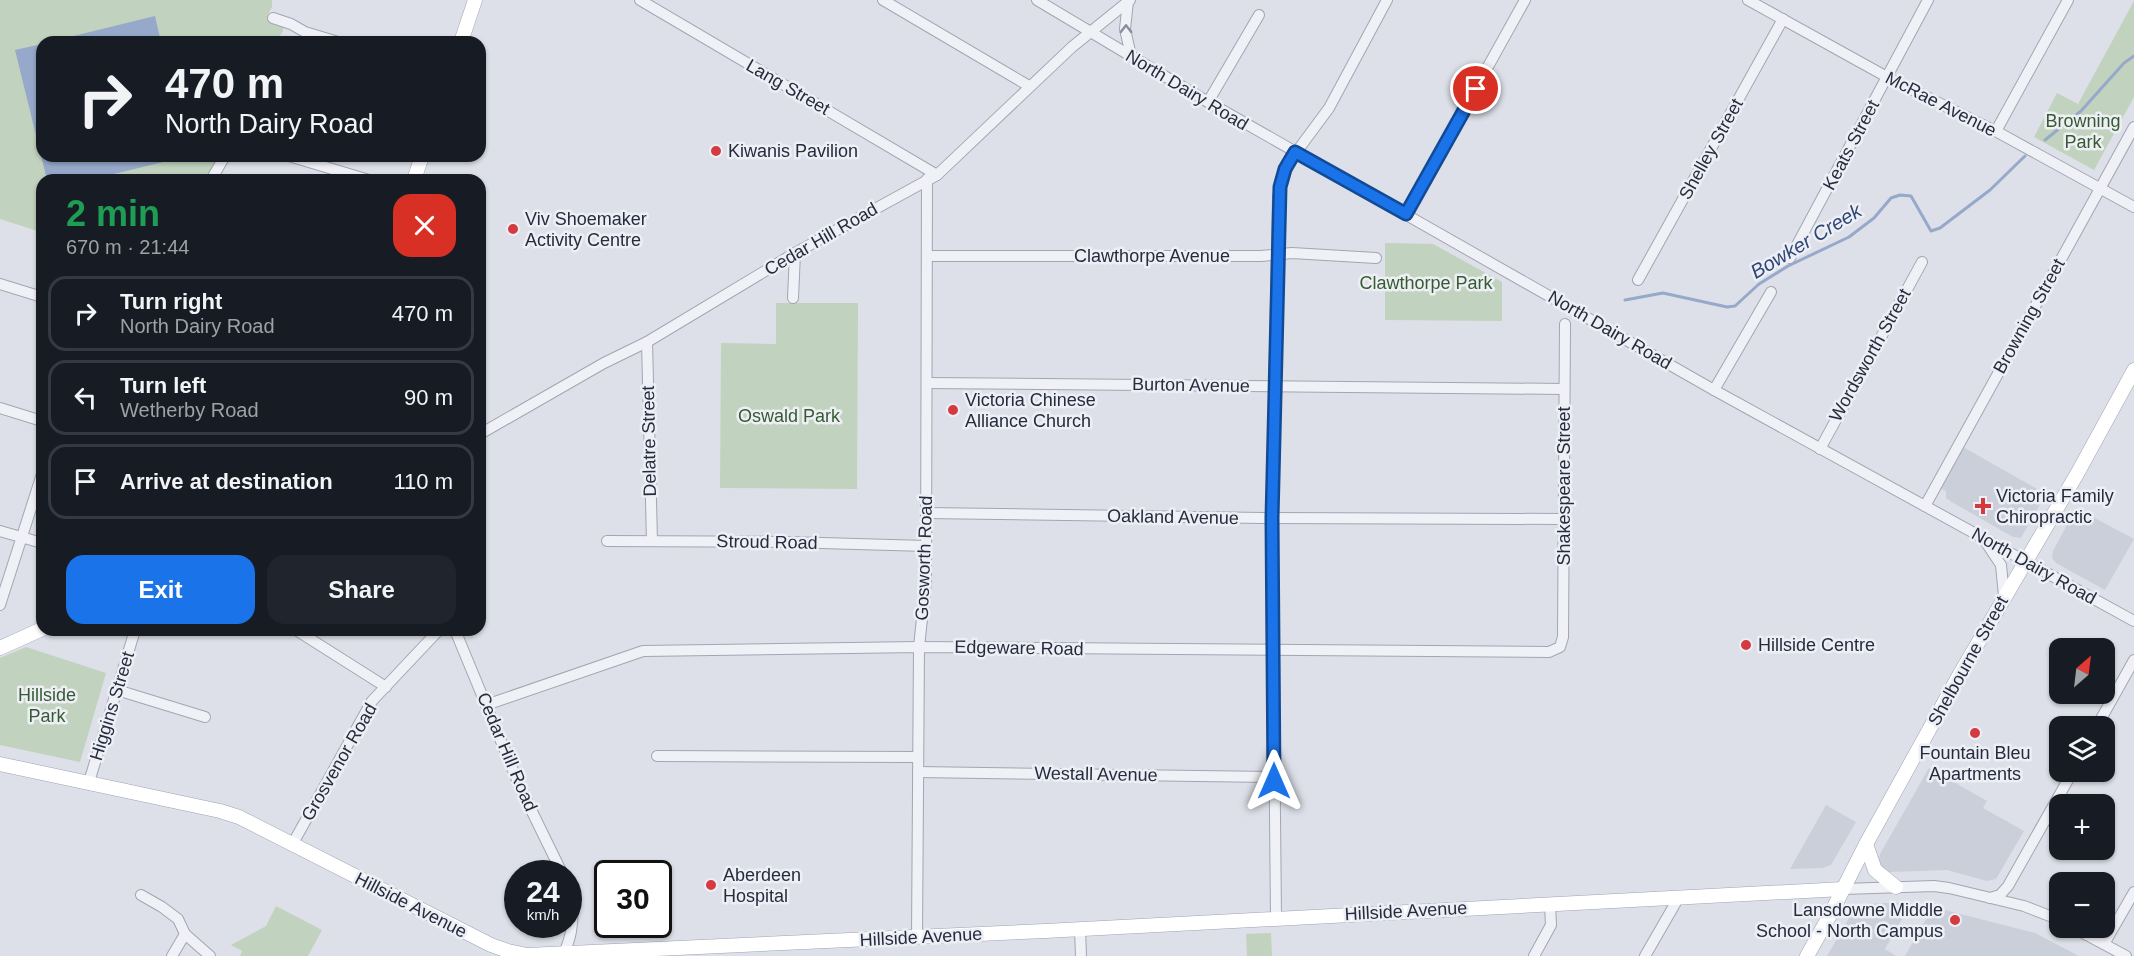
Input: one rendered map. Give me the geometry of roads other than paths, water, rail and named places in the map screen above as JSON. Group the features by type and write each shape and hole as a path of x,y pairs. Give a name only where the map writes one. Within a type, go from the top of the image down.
{"main road":[{"path":"463,36 475,0"},
{"name":"Shelbourne Street","path":"1807,956 1866,844 2004,596 2077,474 2134,370"},
{"path":"0,648 36,632"},
{"name":"Hillside Avenue","path":"0,764 239,817 491,945 527,955 740,951 917,937 1843,889"},
{"path":"1866,844 1875,870 1896,887"},
{"path":"491,945 506,956"}],"street":[{"name":"Lang Street","path":"639,0 932,177"},
{"path":"883,0 1029,86"},
{"name":"North Dairy Road","path":"1036,0 1208,102 1714,390 2133,619"},
{"path":"1276,917 1272,518 1280,187 1285,169 1309,132 1329,108 1387,0"},
{"path":"1406,214 1525,0"},
{"name":"McRae Avenue","path":"1748,0 1887,77 1996,131 2134,207"},
{"name":"Keats Street","path":"1790,258 1928,0"},
{"path":"1996,131 2068,0"},
{"name":"Cedar Hill Road","path":"486,431 604,363 647,342 795,252 932,177 1090,31 1129,1"},
{"path":"1129,1 1125,28 1131,56"},
{"path":"1208,102 1259,15"},
{"path":"273,18 318,36"},
{"name":"Shelley Street","path":"1638,280 1783,19"},
{"name":"Browning Street","path":"1925,506 2134,127"},
{"path":"309,162 349,174"},
{"name":"Gosworth Road","path":"917,937 919,647 926,582 928,256 932,177"},
{"path":"793,298 795,252"},
{"name":"Clawthorpe Avenue","path":"928,256 1261,256 1277,254 1376,258"},
{"name":"Wordsworth Street","path":"1820,448 1922,262"},
{"path":"0,284 36,295"},
{"path":"1714,390 1771,292"},
{"name":"Shakespeare Street","path":"1560,647 1563,637 1565,324"},
{"name":"Delatre Street","path":"647,342 652,541"},
{"name":"Burton Avenue","path":"927,382 1564,389"},
{"path":"0,408 36,419"},
{"path":"0,605 36,491"},
{"name":"Oakland Avenue","path":"926,513 1563,519"},
{"path":"0,531 36,541"},
{"path":"1983,538 2001,565 2004,596"},
{"name":"Stroud Road","path":"607,542 787,542 926,546"},
{"name":"Higgins Street","path":"89,782 133,636"},
{"path":"305,636 386,687"},
{"name":"Grosvenor Road","path":"292,845 372,701 433,636"},
{"name":"Cedar Hill Road","path":"457,636 520,788 556,860"},
{"name":"Edgeware Road","path":"486,705 643,651 919,647 1549,652 1560,647"},
{"path":"2103,716 2134,660"},
{"path":"117,690 205,717"},
{"path":"657,756 918,757"},
{"name":"Westall Avenue","path":"918,772 1274,777"},
{"path":"1990,898 2000,895 2008,886 2067,782"},
{"path":"1843,889 1942,887 2034,909 2049,915"},
{"path":"2104,944 2134,892"},
{"path":"141,895 178,919 185,934 210,956"},
{"path":"1645,956 1679,897"},
{"path":"1534,956 1551,925 1550,904"},
{"path":"1080,929 1081,956"},
{"path":"172,956 185,934"},
{"path":"563,955 569,938"},
{"path":"2093,938 2126,956"}],"water":[{"path":"155,16 160,36 73,36"},
{"path":"36,45 36,135 15,50"},
{"path":"43,162 163,162 114,174 46,174"}],"waterway":[{"name":"Bowker Creek","path":"2045,140 2081,111 2124,63 2134,56"},
{"name":"Bowker Creek","path":"1625,300 1663,293 1727,307 1735,306 1759,284 1788,266 1849,237 1874,218 1891,198 1900,195 1911,196 1931,231 1940,228 1990,190 2025,156"}],"place":[{"name":"Kiwanis Pavilion","path":"716,151"},
{"name":"Viv Shoemaker Activity Centre","path":"513,229"},
{"name":"Victoria Chinese Alliance Church","path":"953,410"},
{"name":"Victoria Family Chiropractic","path":"1983,506"},
{"name":"Hillside Centre","path":"1746,645"},
{"name":"Fountain Bleu Apartments","path":"1975,733"},
{"name":"Aberdeen Hospital","path":"711,885"},
{"name":"Lansdowne Middle School - North Campus","path":"1955,920"}],"park label":[{"name":"Browning Park","path":"2083,131"},
{"name":"Clawthorpe Park","path":"1426,283"},
{"name":"Oswald Park","path":"789,416"},
{"name":"Hillside Park","path":"47,705"}]}
